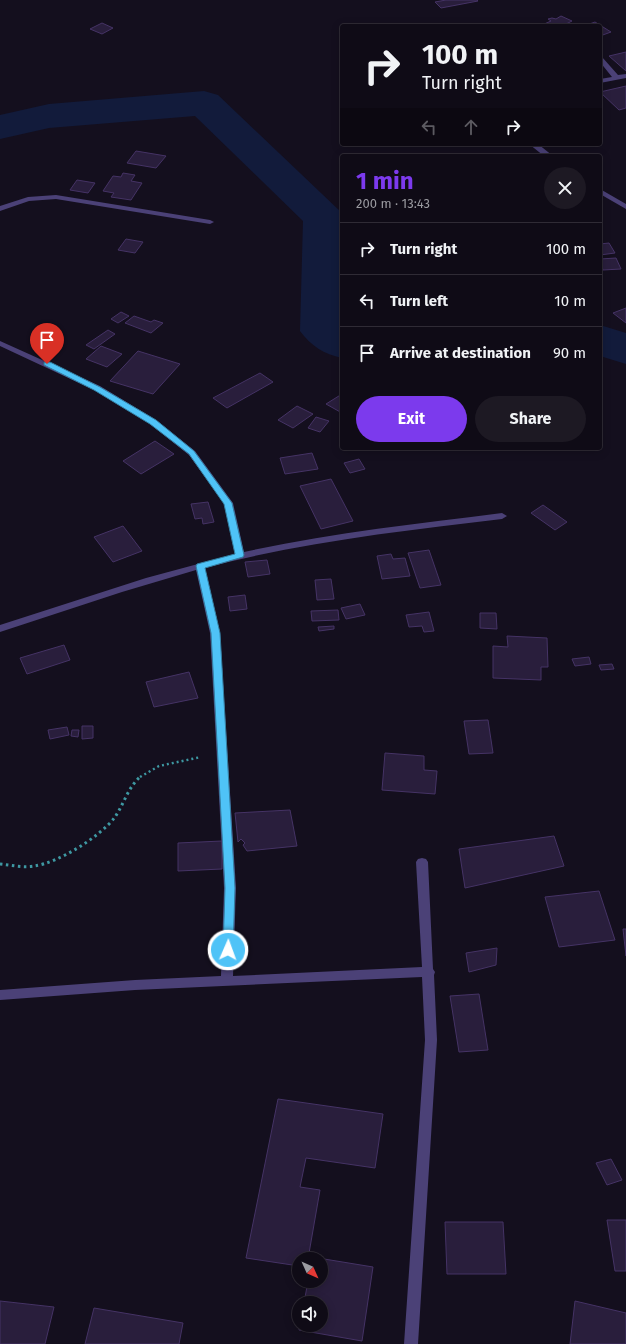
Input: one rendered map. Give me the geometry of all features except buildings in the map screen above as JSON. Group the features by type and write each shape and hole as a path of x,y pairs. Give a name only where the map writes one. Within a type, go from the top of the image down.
{"street":[{"path":"602,60 616,77"},
{"path":"602,80 626,76"},
{"path":"536,146 546,154"},
{"path":"602,192 626,207"},
{"path":"0,209 28,199 56,197 210,222"},
{"path":"0,342 97,388 153,422 192,452 228,503 240,555"},
{"path":"0,629 141,583 240,555 324,539 502,516"},
{"path":"200,566 216,633 230,888 227,982"},
{"path":"411,1344 431,1040 429,972 422,862"},
{"path":"0,995 135,985 429,972"}],"path":[{"path":"0,864 36,866 60,858 107,826 115,818 130,787 145,773 165,765 222,752"}],"waterway":[{"path":"0,127 49,116 204,103 324,218 323,331 340,343"},
{"path":"602,340 626,350"}],"route":[{"path":"47,364 97,388 153,422 192,452 228,503 240,555 200,566 216,633 230,888 228,950"}]}
